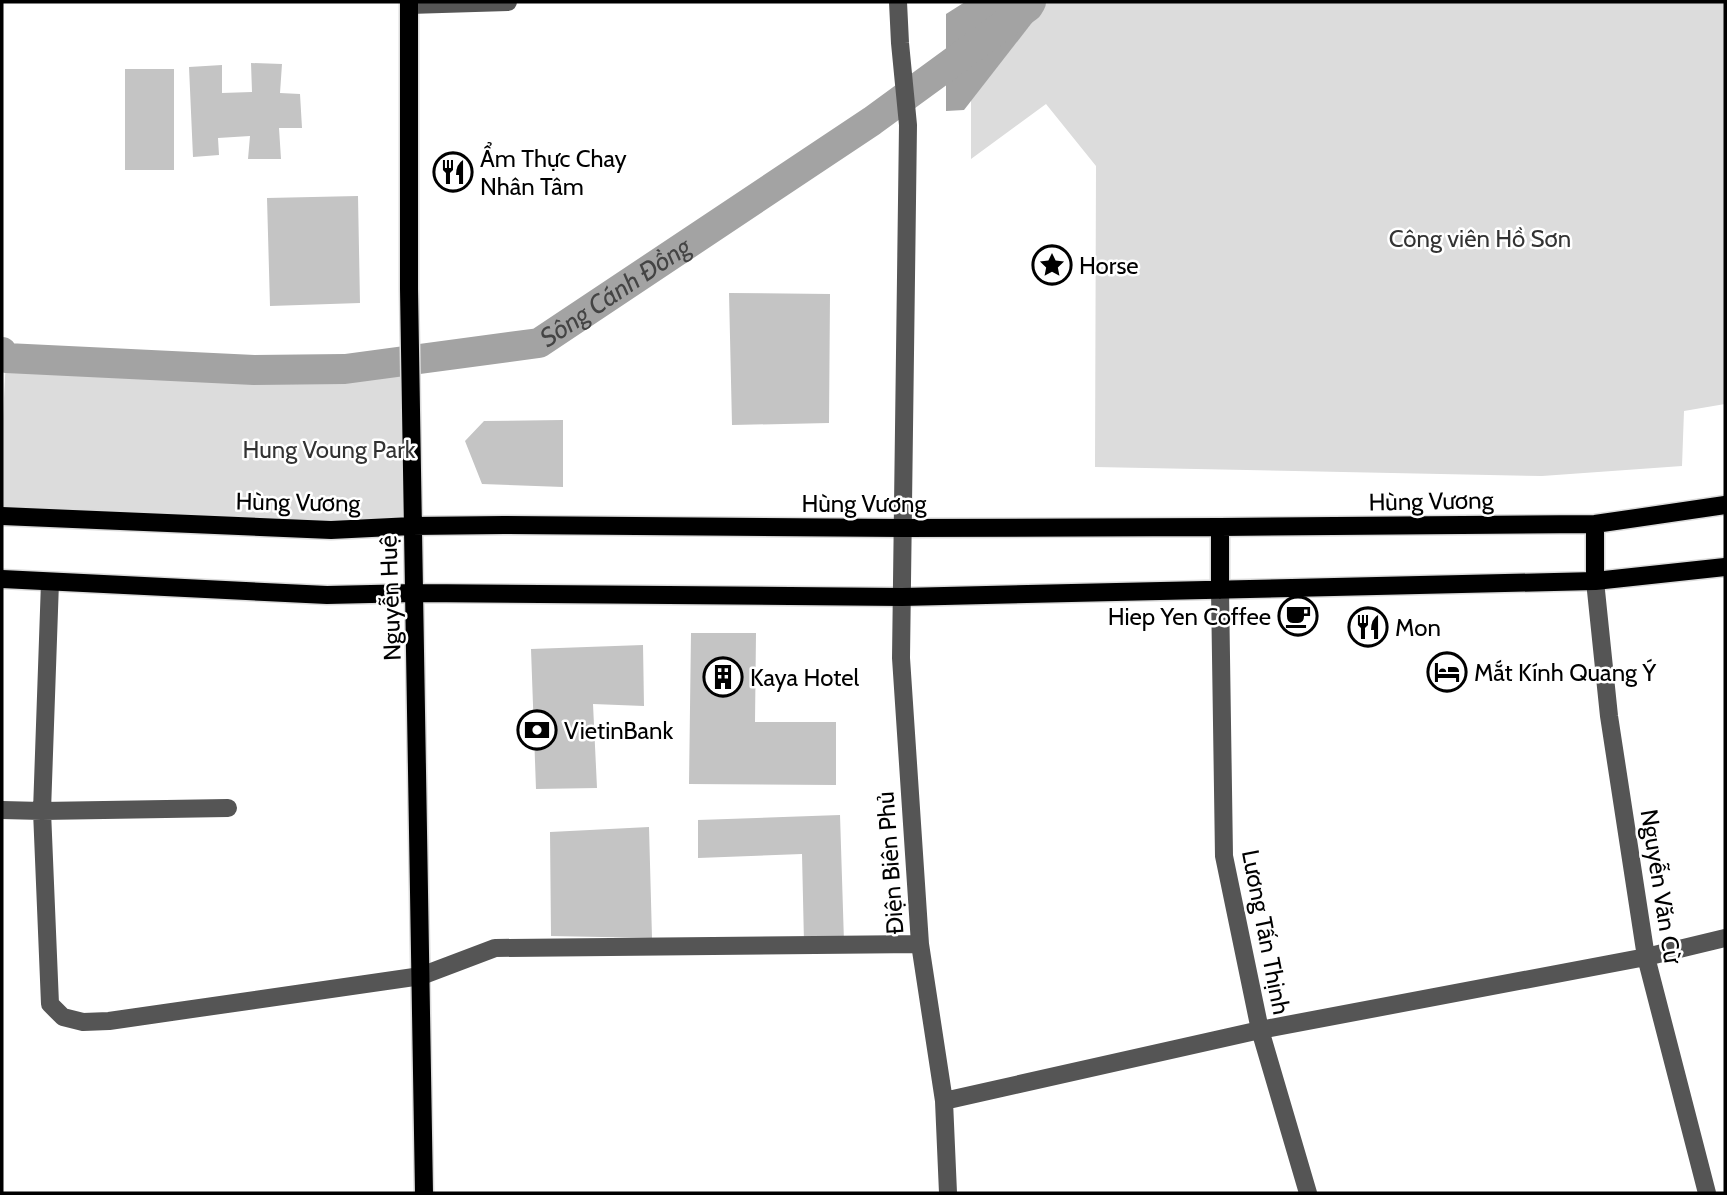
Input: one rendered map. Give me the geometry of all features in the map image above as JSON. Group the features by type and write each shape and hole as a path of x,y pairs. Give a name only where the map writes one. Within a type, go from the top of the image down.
{"main road":[{"name":"Nguyễn Huệ","path":"409,3 409,289 424,1193"},
{"name":"Hùng Vương","path":"2,516 331,530 412,526 1220,527 1595,524 1725,505"},
{"path":"1595,524 1595,581"},
{"path":"1220,527 1220,590"},
{"path":"2,579 327,595 415,593 902,597 1595,581 1725,567"}],"street":[{"path":"409,3 508,2"},
{"name":"Điện Biên Phủ","path":"898,2 908,125 901,658 920,944 944,1101 948,1193"},
{"name":"Nguyễn Văn Cừ","path":"1595,581 1609,716 1646,957 1707,1193"},
{"path":"50,582 42,811 50,1004 63,1017 83,1022 108,1021 421,976 495,948 920,944"},
{"name":"Lương Tấn Thịnh","path":"1220,590 1224,856 1260,1030 1308,1193"},
{"path":"2,810 228,808"},
{"path":"944,1101 1260,1030 1646,957 1725,938"}],"green space":[{"name":"Công viên Hồ Sơn","path":"971,2 1725,2 1725,404 1684,411 1682,466 1542,476 1095,467 1096,166 1046,104 971,159"},
{"name":"Hung Voung Park","path":"410,356 412,526 2,516 6,358 254,370 345,369"}],"shaded area":[{"path":"965,2 1039,2 1034,20 964,110 946,111 946,14"}],"building":[{"path":"251,63 282,64 280,93 300,94 302,128 279,128 281,159 248,159 250,136 218,138 219,155 193,157 189,67 222,65 222,93 252,92"},
{"path":"125,69 174,69 174,170 125,170"},
{"path":"358,196 360,303 270,306 267,198"},
{"path":"729,293 830,294 829,423 732,425"},
{"path":"563,420 563,487 482,484 465,441 484,421"},
{"name":"Kaya Hotel","path":"691,633 756,633 755,722 836,722 836,785 689,784"},
{"path":"643,645 644,706 593,704 597,788 536,789 531,649"},
{"path":"840,815 844,942 804,943 802,854 698,858 698,820"},
{"path":"649,827 652,938 551,936 550,832"}],"waterway":[{"name":"Sông Cánh Đồng","path":"2,352 6,358 254,370 345,369 539,343 872,121 1028,7 1031,2"}],"place":[{"name":"Ẩm Thực Chay Nhân Tâm","path":"453,172"},
{"name":"Horse","path":"1052,265"},
{"name":"Hiep Yen Coffee","path":"1298,616"},
{"name":"Mon","path":"1368,627"},
{"name":"Mắt Kính Quang Ý","path":"1447,672"},
{"name":"Kaya Hotel","path":"723,677"},
{"name":"VietinBank","path":"537,730"}]}
